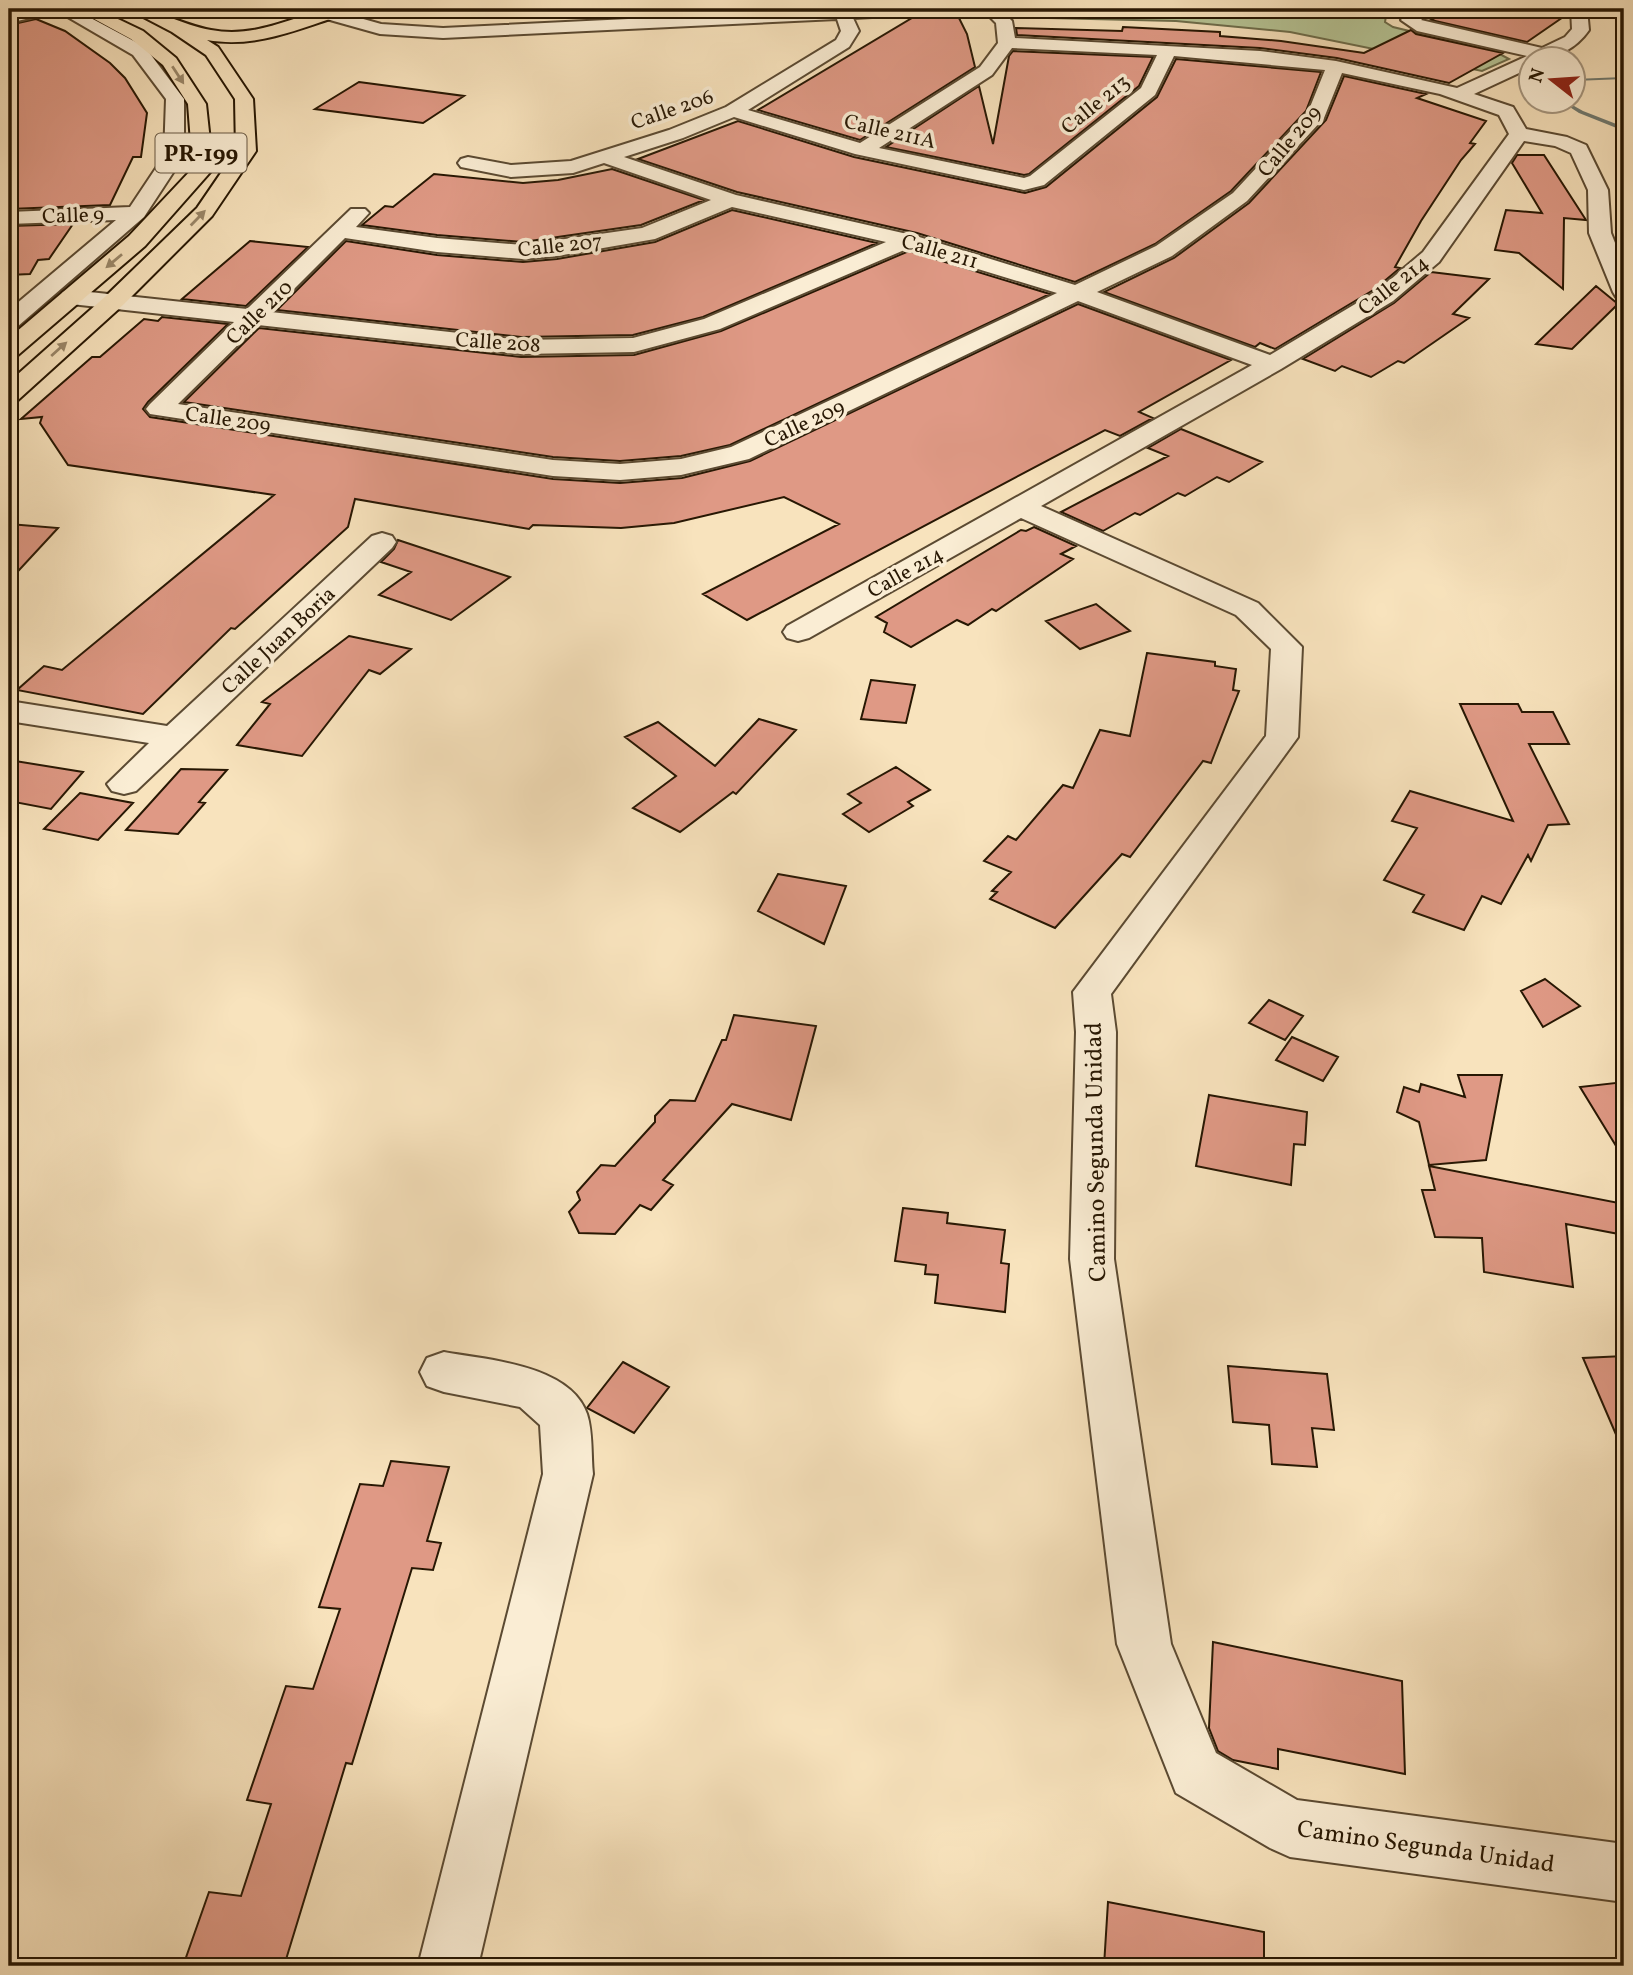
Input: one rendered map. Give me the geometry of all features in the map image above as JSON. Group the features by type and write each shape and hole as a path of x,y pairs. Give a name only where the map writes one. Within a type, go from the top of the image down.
{"main road":[{"name":"PR-199","path":"9,351 137,241 203,169 197,104 170,62 137,35 85,9"},
{"name":"PR-199","path":"9,395 115,300 205,212 246,151 244,99 212,51 178,28 136,9"},
{"path":"178,28 227,40 246,39 333,12"},
{"path":"235,86 242,58 259,45 333,12"}],"street":[{"path":"9,18 45,9"},
{"path":"9,322 137,213 174,156 175,99 139,51 62,9"},
{"path":"333,12 380,29 443,33 930,9"},
{"path":"862,150 986,71 1007,43 1004,21 990,9"},
{"path":"1426,9 1409,20 1423,27 1518,53"},
{"path":"1560,46 1570,41 1581,30 1579,9"},
{"name":"Calle 206","path":"468,163 511,171 544,171 573,167 676,134 733,111 843,43 850,31 843,13"},
{"path":"1007,43 1253,55 1336,66 1461,93 1506,111 1519,134 1560,141 1579,149 1598,190 1600,233 1624,292"},
{"name":"Calle 213","path":"1037,181 1149,91 1167,51"},
{"name":"Calle 209","path":"159,409 553,468 620,472 681,467 740,453 1164,251 1240,197 1317,114 1336,66"},
{"path":"1461,93 1518,66"},
{"name":"Calle 211A","path":"733,111 862,150 1024,184 1037,181"},
{"name":"Calle 214","path":"798,632 1272,364 1385,296 1431,257 1519,134"},
{"name":"Calle 211","path":"602,156 730,200 908,241 1079,293 1272,364"},
{"name":"Calle 207","path":"342,231 449,246 523,251 557,249 647,234 730,200"},
{"name":"Calle 9","path":"9,218 137,213"},
{"name":"Calle 210","path":"159,409 358,213"},
{"name":"Calle 208","path":"71,297 521,347 634,345 712,324 908,241"},
{"name":"Camino Segunda Unidad","path":"1020,507 1247,609 1287,647 1282,737 1092,992 1096,1032 1092,1259 1144,1644 1196,1773 1290,1828 1624,1872"},
{"name":"Calle Juan Boria","path":"124,784 382,542"},
{"path":"9,710 174,737"},
{"path":"444,1372 533,1389 564,1416 568,1474 448,1966"}],"green space":[{"path":"1002,9 1407,9 1386,16 1385,22 1393,27 1496,52 1509,59 1482,71 1290,32 1176,21 1009,17"}],"building":[{"path":"1453,9 1505,14 1507,9 1569,9 1569,13 1527,42 1431,20"},
{"path":"957,14 967,34 975,67 860,140 758,110 912,18"},
{"path":"36,19 65,31 110,63 125,78 147,113 141,157 133,157 110,205 9,209 9,25"},
{"path":"1123,27 1220,32 1220,36 1281,41 1364,53 1411,30 1416,34 1503,53 1449,83 1337,58 1260,48 1017,35 1016,28 1122,31"},
{"path":"1013,51 1153,57 1139,86 1029,174 886,147 979,86 993,144 1009,56"},
{"path":"1176,59 1321,72 1306,111 1231,191 1155,244 1075,282 917,233 737,192 638,159 738,121 854,157 1025,193 1046,187 1157,97"},
{"path":"1344,76 1426,94 1417,98 1486,121 1470,143 1475,144 1461,160 1421,221 1395,267 1400,268 1375,289 1275,349 1260,343 1255,347 1104,292 1174,258 1249,203 1326,120"},
{"path":"359,82 464,96 423,123 315,109"},
{"path":"1517,155 1544,155 1586,220 1564,218 1563,289 1519,253 1495,250 1506,210 1542,213 1512,163"},
{"path":"612,169 704,200 641,225 523,242 362,225 385,206 393,207 434,174 523,183 558,180"},
{"path":"732,210 877,243 703,317 633,335 521,337 277,310 346,241 437,255 523,262 557,259 655,242"},
{"path":"73,224 49,259 38,260 30,274 9,275 9,226"},
{"path":"250,241 308,247 246,306 182,299"},
{"path":"909,251 1050,294 730,445 681,456 620,461 553,457 184,402 259,328 521,357 634,355 721,331"},
{"path":"1431,272 1489,279 1453,314 1469,318 1404,363 1398,361 1371,377 1342,366 1335,371 1303,359 1394,303"},
{"path":"1596,286 1618,304 1572,349 1536,344"},
{"path":"1078,304 1231,360 1139,412 1153,418 1120,436 1105,430 747,620 703,594 839,524 784,497 674,523 621,528 533,525 529,529 355,499 348,527 235,629 231,628 143,714 17,690 44,666 62,670 274,495 68,465 40,423 42,417 21,419 92,357 100,357 144,319 158,321 162,317 228,324 148,402 143,409 150,417 553,479 620,483 682,478 750,461"},
{"path":"1181,429 1262,462 1229,482 1217,477 1185,496 1178,493 1140,515 1135,513 1103,531 1061,512 1168,456 1148,448"},
{"path":"9,524 58,528 9,581"},
{"path":"1034,527 1076,546 1061,554 1073,559 996,611 992,609 968,625 957,620 911,647 884,632 887,623 876,617 1021,530"},
{"path":"398,540 510,577 451,620 379,595 411,572 381,562 394,549"},
{"path":"1096,604 1130,631 1080,649 1046,621"},
{"path":"349,636 411,649 380,674 369,670 302,756 237,745 270,704 262,702"},
{"path":"1147,653 1215,662 1215,666 1236,669 1233,690 1239,691 1211,763 1203,761 1130,857 1122,854 1055,928 990,899 997,892 992,891 1011,872 984,861 1008,836 1016,840 1063,785 1073,788 1100,730 1130,736"},
{"path":"871,680 915,685 906,723 861,719"},
{"path":"1460,704 1518,704 1522,712 1553,712 1569,744 1529,744 1569,824 1548,825 1531,861 1528,855 1501,904 1482,896 1464,930 1413,912 1424,895 1384,880 1417,828 1392,821 1410,791 1513,821"},
{"path":"759,719 796,730 736,794 733,792 680,832 633,808 676,776 625,737 658,722 715,766"},
{"path":"9,760 83,772 51,809 9,801"},
{"path":"896,767 930,790 908,802 913,806 869,832 843,814 861,803 848,794"},
{"path":"181,769 227,770 199,802 205,803 178,834 126,830"},
{"path":"80,793 133,803 98,840 44,829"},
{"path":"778,874 846,886 824,944 758,911"},
{"path":"1545,979 1580,1006 1543,1027 1521,991"},
{"path":"1269,1000 1303,1016 1285,1040 1249,1023"},
{"path":"734,1015 816,1026 791,1120 732,1104 663,1180 673,1185 651,1210 640,1205 615,1234 579,1233 569,1212 580,1200 577,1192 601,1165 615,1166 655,1122 655,1116 670,1100 695,1101 722,1040 726,1040"},
{"path":"1292,1037 1338,1057 1323,1081 1276,1060"},
{"path":"1458,1075 1502,1075 1486,1160 1429,1165 1419,1122 1397,1112 1404,1087 1419,1092 1421,1084 1465,1097"},
{"path":"1624,1082 1624,1159 1580,1087"},
{"path":"1209,1095 1307,1112 1305,1145 1294,1144 1291,1185 1196,1166"},
{"path":"1429,1166 1624,1204 1624,1235 1566,1224 1573,1287 1484,1272 1482,1238 1435,1237 1422,1190 1435,1190"},
{"path":"903,1208 948,1213 947,1223 1005,1230 1001,1263 1009,1264 1005,1312 935,1303 938,1275 925,1274 926,1265 895,1261"},
{"path":"1624,1356 1624,1453 1583,1358"},
{"path":"623,1362 669,1387 634,1433 587,1408"},
{"path":"1228,1366 1327,1374 1334,1430 1312,1428 1317,1467 1272,1464 1269,1425 1233,1422"},
{"path":"391,1461 449,1467 427,1541 441,1543 433,1570 412,1568 352,1764 346,1763 284,1966 183,1966 209,1892 241,1896 271,1804 247,1800 286,1686 313,1689 340,1609 319,1607 360,1484 383,1486"},
{"path":"1213,1642 1402,1681 1405,1774 1278,1749 1278,1769 1233,1760 1218,1751 1209,1728"},
{"path":"1108,1902 1264,1932 1264,1966 1104,1966"}],"waterway":[{"path":"1588,79 1624,78"},
{"path":"1588,115 1624,129"}]}
